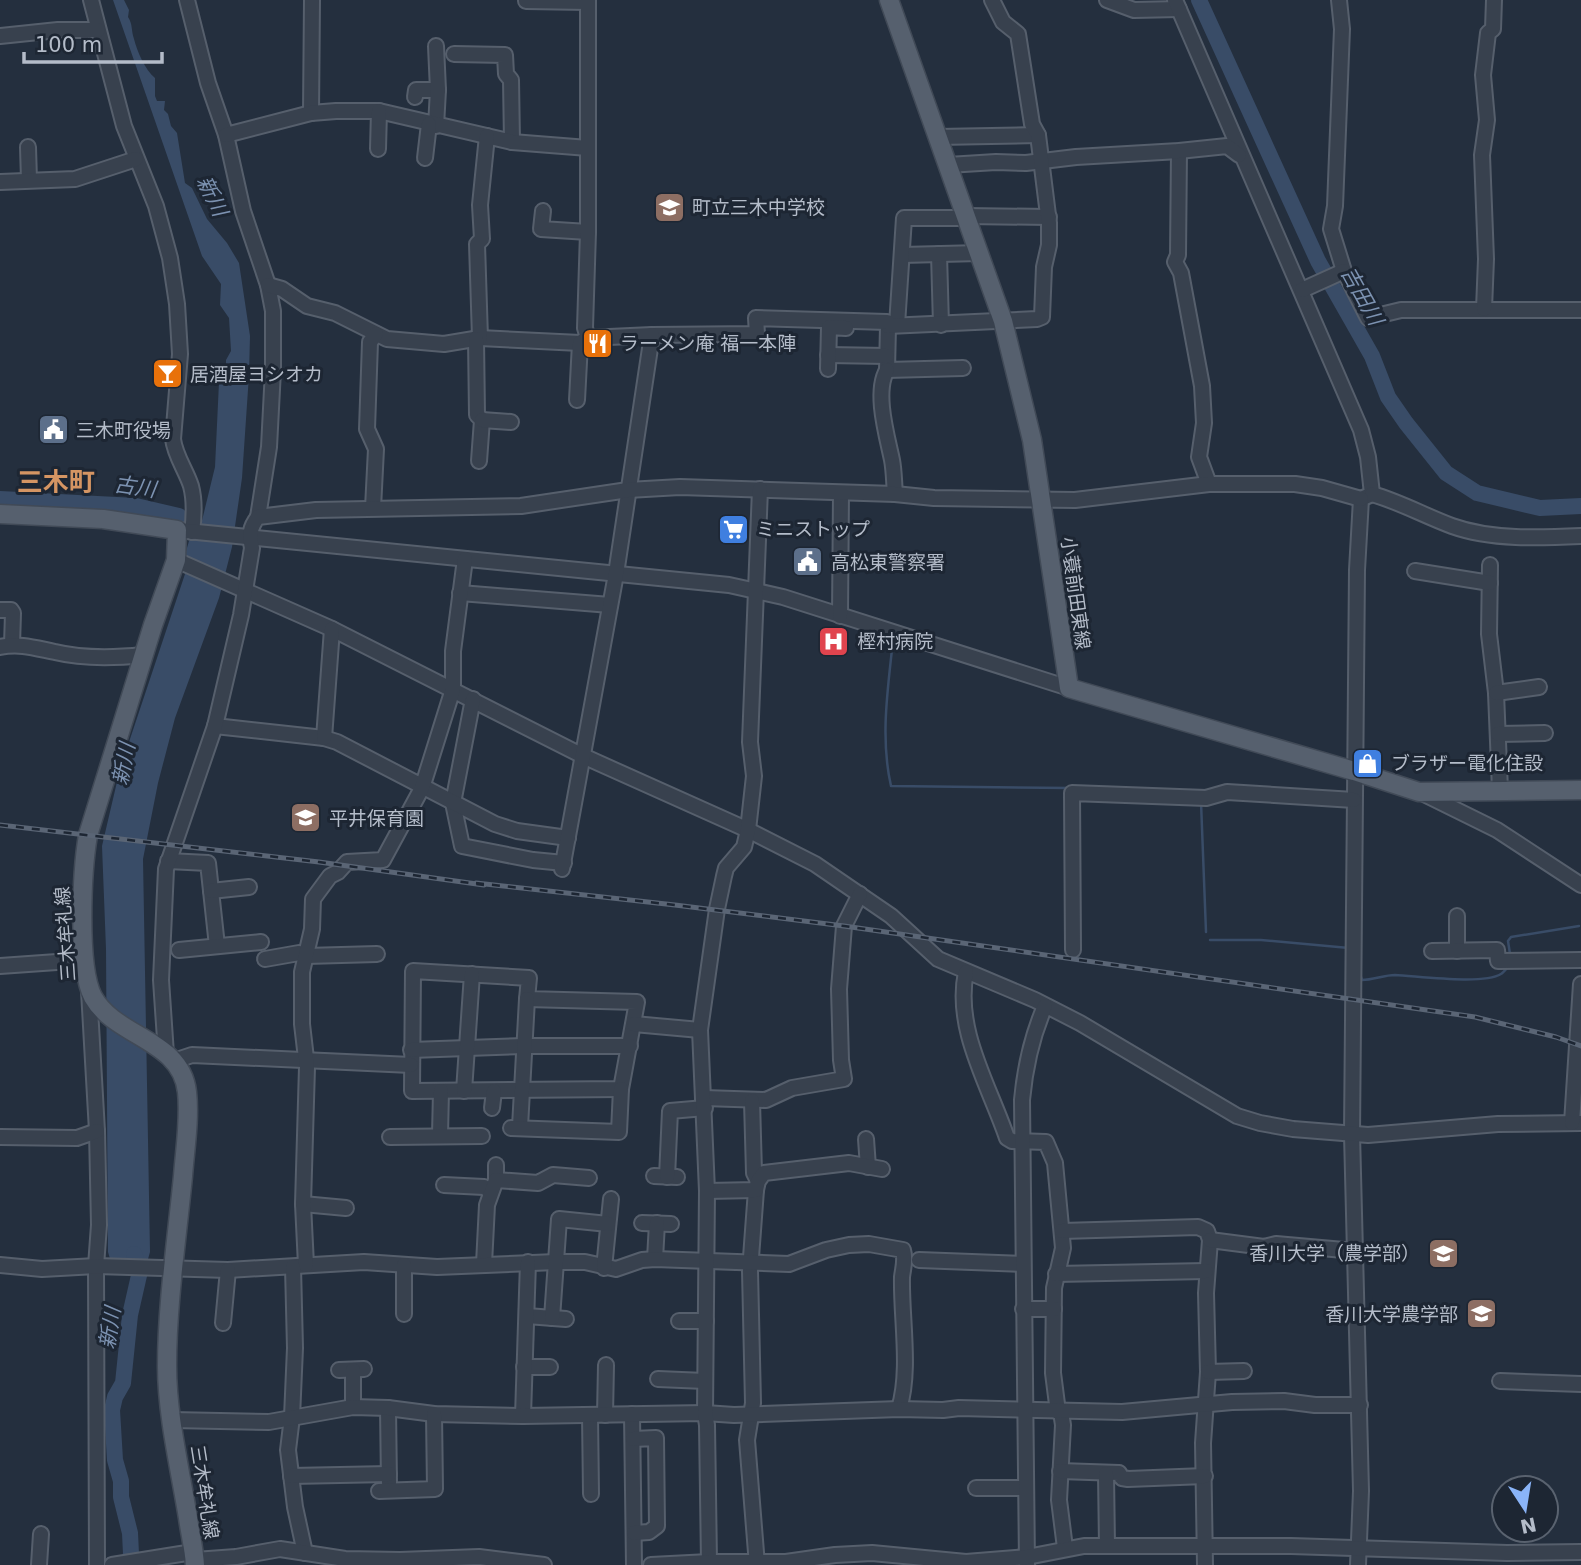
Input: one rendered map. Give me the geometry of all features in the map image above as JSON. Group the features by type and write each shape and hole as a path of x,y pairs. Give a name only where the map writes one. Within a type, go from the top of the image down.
{"main road":[{"name":"小蓑前田東線","path":"889,0 1003,321 1032,440 1069,688"},
{"path":"0,514 103,519 188,531"},
{"name":"三木牟礼線","path":"188,531 143,654 88,835 82,866 85,960 88,983 94,998 105,1012 165,1053 184,1079 187,1114 167,1269 167,1367 172,1420 194,1559"},
{"path":"1069,688 1419,792 1581,790"}],"street":[{"path":"91,0 124,126 156,206 173,277 180,354 173,439 174,448 191,486 194,511 188,531 729,585 782,597 1069,688"},
{"path":"187,0 208,83 226,135 243,211 268,285 273,311 273,370 269,447 258,517 251,525 252,548 245,590 215,726 168,861 161,980 165,1053 305,1060 411,1058 467,1048 630,1046"},
{"path":"311,113 312,0"},
{"path":"963,368 828,362 829,327 941,325 1042,317 1049,217 1038,135 1032,124 1018,34 1003,22 992,0"},
{"path":"1339,0 1342,29 1335,206 1331,229 1344,271 1368,318 1401,310 1581,310"},
{"path":"1484,309 1486,259 1482,155 1487,120 1483,75 1488,33 1493,29 1494,0"},
{"path":"526,1 588,1 588,232 585,328 577,400"},
{"path":"1115,1 1134,10 1177,5 1361,430 1368,457 1357,570 1354,771 1352,1134 1360,1405 1358,1565"},
{"path":"0,36 58,30 99,30"},
{"path":"425,158 438,90 436,46"},
{"path":"454,54 505,55 506,74 512,80 512,142"},
{"path":"415,97 416,89 438,90"},
{"path":"226,135 311,113 379,111 512,142 588,148"},
{"path":"378,149 379,111"},
{"path":"938,137 1038,135"},
{"path":"486,136 480,205 482,239 477,244 477,415 482,420 510,422"},
{"path":"948,164 1041,162 1076,156 1179,151 1227,145 1242,159"},
{"path":"28,147 29,180"},
{"path":"1179,151 1178,255 1175,262 1181,273 1202,386 1204,423 1199,457 1209,484"},
{"path":"0,182 75,179 136,159"},
{"path":"543,211 541,229 588,232"},
{"path":"895,494 893,463 883,414 883,377 902,255 904,218 1049,217"},
{"path":"902,255 980,253"},
{"path":"939,254 941,325"},
{"path":"1301,290 1344,271"},
{"path":"268,285 282,289 307,306 335,313 387,340 444,344 478,338 584,340 652,335 757,334 756,318 887,321 891,327"},
{"path":"373,508 376,449 367,429 370,342 376,334"},
{"path":"472,699 453,803 462,846 563,866 611,605 652,335"},
{"path":"479,461 482,420"},
{"path":"258,517 316,510 521,506 628,491 680,487 895,494 934,498 1074,500 1209,484 1295,484 1366,497 1454,527 1474,531 1511,536 1581,536"},
{"path":"709,1562 705,1413 706,1191 700,1030 724,876 726,868 744,847 754,776 750,742 760,489"},
{"path":"840,617 841,493"},
{"path":"308,1557 288,1450 303,1204 303,972 312,929 313,899 330,876 338,873 347,862 383,860 422,788 453,689 453,651 465,559"},
{"path":"179,561 332,629 583,756 748,830 815,864 891,916 938,959 1080,1023 1237,1116 1260,1123 1293,1129 1367,1135 1506,1124 1577,1123 1581,984"},
{"path":"1490,565 1489,634 1496,693 1500,790"},
{"path":"1415,571 1490,583"},
{"path":"460,593 611,605"},
{"path":"0,610 11,610 13,613 6,646 98,658 143,654"},
{"path":"324,738 332,629"},
{"path":"1496,693 1539,688"},
{"path":"215,726 324,738 337,742 495,824 517,831 568,838"},
{"path":"1498,734 1545,733"},
{"path":"1073,950 1072,793 1206,798 1227,792 1354,800"},
{"path":"1419,792 1497,830 1581,885"},
{"path":"168,861 208,863 217,946"},
{"path":"211,891 249,887"},
{"path":"666,1177 670,1111 704,1103 766,1100 792,1088 844,1079 839,989 844,926 860,894"},
{"path":"1457,916 1457,951"},
{"path":"179,950 261,942"},
{"path":"1432,951 1497,950 1498,961 1581,960"},
{"path":"265,959 299,953 306,956 377,954"},
{"path":"0,965 85,960"},
{"path":"527,999 637,1002 621,1089 619,1132 515,1128 522,1090 528,978 412,971 412,1091 494,1091 522,1090 621,1089"},
{"path":"966,972 962,991 964,1012 975,1054 1007,1138 1012,1141 1046,1142 1055,1163 1063,1248 1056,1274 1053,1373 1063,1425 1059,1500 1065,1548"},
{"path":"464,1091 472,974"},
{"path":"88,983 97,1131 99,1225 96,1266 97,1565"},
{"path":"1027,1561 1023,1309 1024,1081 1035,1030 1045,1006"},
{"path":"634,1024 700,1030"},
{"path":"440,1135 442,1091"},
{"path":"492,1108 494,1091"},
{"path":"752,1101 754,1173 757,1185 751,1262 754,1404 747,1440 757,1564"},
{"path":"0,1137 77,1138 97,1131"},
{"path":"390,1136 482,1136"},
{"path":"757,1185 764,1173 849,1163 875,1168 865,1139"},
{"path":"444,1185 484,1187 494,1179 537,1187 553,1175 589,1178"},
{"path":"484,1264 487,1205 494,1179"},
{"path":"706,1191 757,1185"},
{"path":"604,1268 611,1199"},
{"path":"303,1204 346,1208"},
{"path":"522,1318 559,1318 556,1262 559,1219 608,1224"},
{"path":"642,1223 664,1224 655,1259"},
{"path":"1062,1231 1198,1227 1208,1231 1208,1372 1203,1443 1205,1565"},
{"path":"1210,1240 1264,1247 1276,1244 1355,1251"},
{"path":"0,1265 41,1269 96,1266 228,1270 364,1262 437,1267 585,1262 616,1269 642,1260 655,1259 789,1264 804,1257 849,1245 869,1244 903,1251 904,1376 899,1409"},
{"path":"919,1260 1023,1264"},
{"path":"523,1416 522,1318 528,1262"},
{"path":"404,1265 404,1314"},
{"path":"223,1324 228,1270"},
{"path":"1056,1274 1206,1271"},
{"path":"1023,1309 1054,1309"},
{"path":"679,1321 706,1321"},
{"path":"521,1364 550,1367"},
{"path":"605,1415 606,1365"},
{"path":"352,1370 353,1407"},
{"path":"1208,1372 1244,1371"},
{"path":"658,1379 705,1381"},
{"path":"1500,1381 1581,1384"},
{"path":"172,1420 269,1422 353,1407 434,1414 523,1416 705,1413 751,1415 983,1408 1122,1412 1206,1403 1284,1401 1315,1405 1360,1405"},
{"path":"388,1408 389,1474 384,1490 435,1489 434,1414"},
{"path":"632,1414 635,1565"},
{"path":"590,1415 591,1494"},
{"path":"633,1439 656,1438 657,1526 649,1532 634,1533"},
{"path":"1060,1471 1119,1473 1122,1478 1128,1479 1205,1476"},
{"path":"291,1476 389,1474"},
{"path":"1106,1474 1107,1546"},
{"path":"976,1488 1026,1488"},
{"path":"40,1565 41,1534"},
{"path":"651,1565 835,1560 872,1553 905,1561 983,1563 1027,1561 1065,1548 1107,1546 1205,1545 1357,1549 1508,1559 1581,1552"},
{"path":"112,1565 159,1557 236,1557 280,1549 298,1550 308,1557 400,1562 480,1557 544,1565"}],"water":[{"path":"113,0 124,0 129,10 128,17 137,49 155,78 157,101 165,101 164,110 177,133 185,183 192,188 207,219 239,263 250,336 242,478 232,547 219,598 175,718 158,783 143,859 150,1252 145,1270 113,1269 108,1252 106,949 102,846 120,769 186,571 182,565 189,541 198,537 215,467 219,382 226,373 226,360 231,351 229,318 220,305 221,284 202,256"}],"waterway":[{"name":"吉田川","path":"1199,0 1318,261 1372,356 1388,397 1406,423 1446,473 1477,493 1540,508 1581,506"},
{"path":"1047,492 1079,493"},
{"name":"古川","path":"0,499 136,506 179,516"},
{"path":"893,640 885,731 891,786 1070,788"},
{"path":"1201,802 1206,932"},
{"path":"1510,954 1508,941 1511,937 1579,926"},
{"path":"1210,940 1261,940 1349,948"},
{"path":"1359,971 1362,980 1395,975 1480,979 1501,974 1509,966"},
{"name":"新川","path":"128,1565 131,1554 130,1533 115,1460 112,1410 115,1397 123,1383 130,1315 140,1271 134,1254"}],"railway":[{"path":"0,825 319,862 484,885"},
{"path":"476,883 844,926 1475,1017 1581,1046"}],"place":[{"name":"町立三木中学校","path":"669,207"},
{"name":"ラーメン庵 福一本陣","path":"597,343"},
{"name":"居酒屋ヨシオカ","path":"167,374"},
{"name":"三木町役場","path":"53,430"},
{"name":"ミニストップ","path":"733,529"},
{"name":"高松東警察署","path":"808,562"},
{"name":"樫村病院","path":"834,641"},
{"name":"ブラザー電化住設","path":"1368,763"},
{"name":"平井保育園","path":"306,818"},
{"name":"香川大学（農学部）","path":"1443,1253"},
{"name":"香川大学農学部","path":"1481,1314"}],"district":[{"name":"三木町","path":"56,482"}]}
